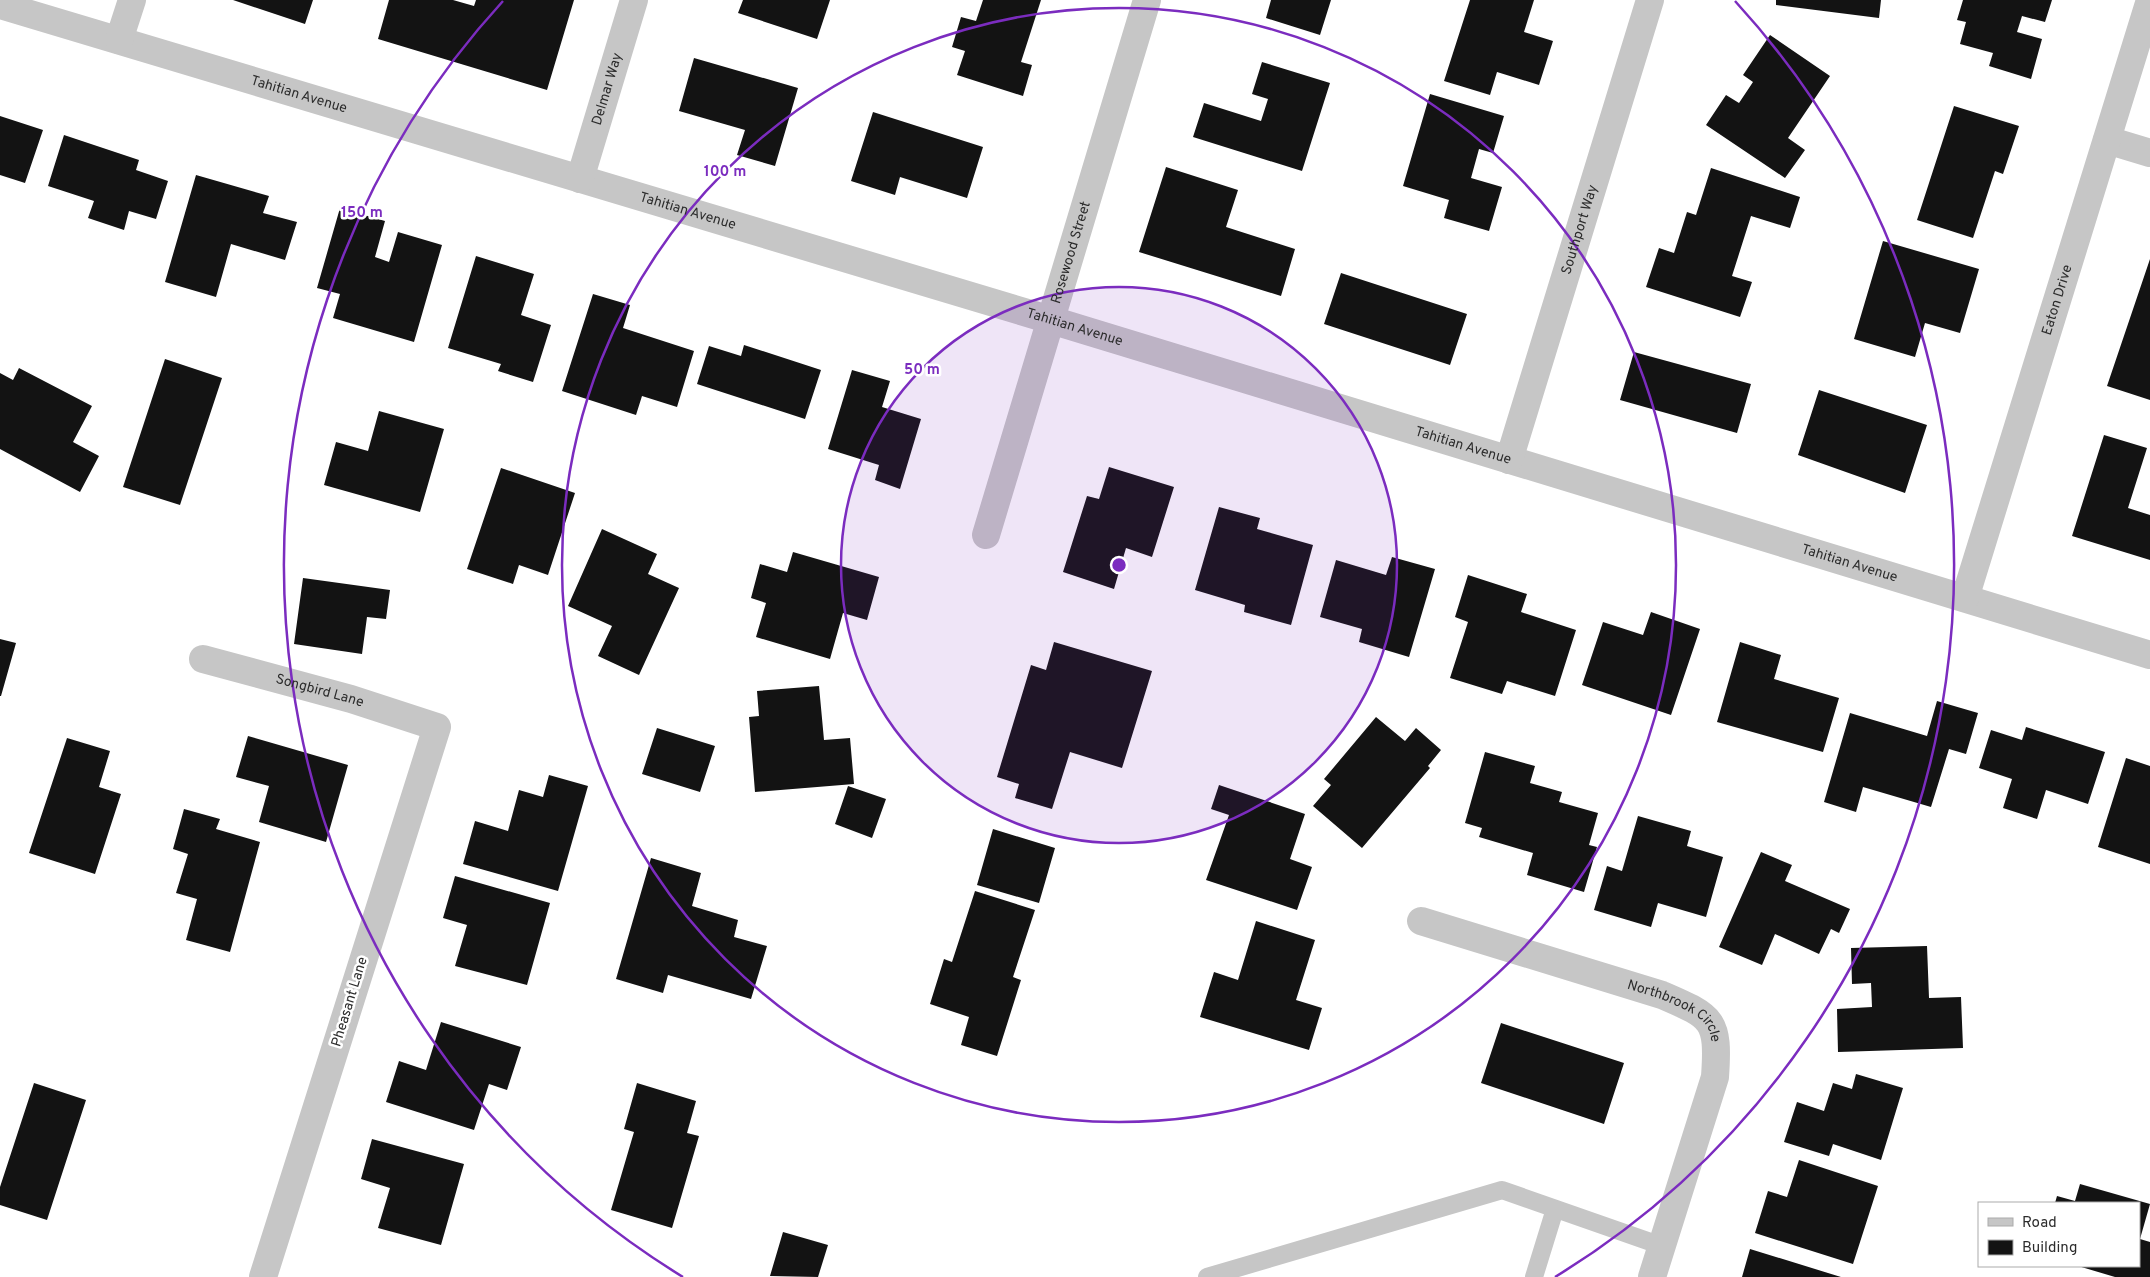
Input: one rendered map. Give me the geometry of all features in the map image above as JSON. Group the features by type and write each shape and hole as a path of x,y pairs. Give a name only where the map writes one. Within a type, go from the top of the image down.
{"street":[{"path":"120,40 132,0"},
{"name":"Delmar Way","path":"580,179 634,0"},
{"name":"Rosewood Street","path":"986,535 1147,0"},
{"name":"Southport Way","path":"1509,460 1650,0"},
{"name":"Eaton Drive","path":"1965,598 2150,0"},
{"name":"Tahitian Avenue","path":"0,5 1051,320 2150,656"},
{"path":"2107,140 2150,153"},
{"name":"Songbird Lane","path":"203,659 350,700 437,727"},
{"name":"Pheasant Lane","path":"263,1277 437,727"},
{"name":"Northbrook Circle","path":"1421,921 1662,995 1691,1008 1711,1022 1717,1044 1715,1077 1652,1277"}],"lane":[{"path":"1207,1277 1502,1190 1662,1246"},
{"path":"1534,1277 1554,1208"}],"building":[{"path":"233,0 313,0 305,24"},
{"path":"389,0 453,0 474,6 476,0 574,0 547,90 378,39"},
{"path":"743,0 830,0 817,39 738,13"},
{"path":"983,0 1041,0 1021,62 1032,65 1023,96 957,75 965,51 952,47 961,17 976,21"},
{"path":"1271,0 1331,0 1320,35 1266,18"},
{"path":"1470,0 1534,0 1524,32 1553,41 1539,85 1497,72 1490,95 1444,81"},
{"path":"1776,0 1881,0 1879,18 1776,5"},
{"path":"1963,0 2052,0 2045,22 2022,16 2017,32 2042,39 2031,79 1989,66 1993,53 1960,44 1966,22 1957,20"},
{"path":"1770,35 1830,76 1788,138 1805,150 1785,178 1706,125 1726,95 1739,103 1753,82 1743,75"},
{"path":"694,58 798,88 775,166 737,155 745,130 679,111"},
{"path":"1262,62 1330,83 1302,171 1193,137 1204,103 1261,121 1268,99 1252,94"},
{"path":"1430,94 1504,116 1493,153 1479,149 1471,178 1502,187 1489,231 1444,218 1449,200 1403,186"},
{"path":"1954,106 2019,126 2003,174 1995,171 1973,238 1917,220"},
{"path":"873,112 983,147 967,198 900,177 895,195 851,181"},
{"path":"0,116 43,130 25,183 0,175"},
{"path":"64,135 139,160 136,170 168,181 156,219 129,211 124,230 88,218 94,201 48,186"},
{"path":"1166,167 1238,190 1226,227 1295,249 1281,296 1139,252"},
{"path":"1711,168 1800,197 1790,228 1751,216 1732,276 1752,282 1740,317 1646,287 1659,248 1674,253 1687,212 1696,215"},
{"path":"196,175 269,196 263,213 297,222 285,260 231,244 216,297 165,282"},
{"path":"340,208 385,221 375,257 389,262 398,232 442,245 414,342 333,318 340,294 317,288"},
{"path":"1883,241 1979,269 1960,333 1925,323 1915,357 1854,339"},
{"path":"476,256 534,274 521,315 551,325 533,382 498,371 501,364 448,348"},
{"path":"2150,259 2150,400 2107,386"},
{"path":"1341,273 1467,314 1450,365 1324,324"},
{"path":"593,294 630,305 623,328 694,351 677,407 642,396 636,415 562,391"},
{"path":"744,345 821,370 805,419 697,384 709,346 741,356"},
{"path":"1634,352 1751,384 1737,433 1620,400"},
{"path":"165,359 222,378 180,505 123,487"},
{"path":"19,368 92,406 73,442 99,456 80,492 0,449 0,373 13,380"},
{"path":"852,370 890,381 882,407 921,419 900,489 875,480 879,465 828,449"},
{"path":"1819,390 1927,425 1905,493 1798,455"},
{"path":"379,411 444,429 420,512 324,485 336,442 368,451"},
{"path":"2104,435 2147,448 2128,508 2150,515 2150,560 2072,536"},
{"path":"1109,467 1174,487 1152,557 1126,548 1114,589 1063,572 1087,496 1099,499"},
{"path":"501,468 575,493 548,575 519,565 513,584 467,569"},
{"path":"1219,507 1260,518 1257,529 1313,545 1291,625 1244,612 1245,605 1195,590"},
{"path":"602,529 657,554 648,574 679,588 639,675 598,656 612,626 568,606"},
{"path":"793,552 879,577 867,620 843,613 830,659 756,637 766,603 751,598 760,564 787,572"},
{"path":"1392,557 1435,569 1409,657 1359,642 1362,629 1320,617 1336,560 1386,575"},
{"path":"1468,575 1527,594 1521,612 1576,630 1555,696 1507,681 1502,694 1450,678 1468,622 1455,617"},
{"path":"303,578 390,590 386,619 367,617 362,654 294,644"},
{"path":"1651,612 1700,629 1671,715 1582,685 1603,622 1643,635"},
{"path":"0,639 16,643 1,696 0,696"},
{"path":"1054,642 1152,671 1122,768 1070,752 1052,809 1015,798 1019,784 997,777 1031,665 1046,670"},
{"path":"1740,642 1781,655 1774,679 1839,698 1823,752 1717,722"},
{"path":"819,686 824,740 850,738 854,784 755,792 749,717 759,716 757,691"},
{"path":"1937,701 1978,713 1966,754 1949,749 1931,807 1863,787 1856,812 1824,802 1850,713 1927,736"},
{"path":"1376,717 1405,741 1416,728 1441,750 1428,766 1430,768 1362,848 1313,806 1331,785 1324,779"},
{"path":"2026,727 2105,752 2088,804 2046,790 2037,819 2003,808 2012,779 1979,768 1991,730 2022,740"},
{"path":"657,728 715,746 700,792 642,774"},
{"path":"248,736 348,765 326,842 259,822 269,786 236,777"},
{"path":"67,738 110,751 99,787 121,794 95,874 29,853"},
{"path":"1485,752 1535,766 1530,783 1562,792 1559,802 1598,813 1589,845 1597,847 1584,892 1527,875 1533,853 1479,837 1482,828 1465,823"},
{"path":"2126,758 2150,766 2150,864 2098,847"},
{"path":"549,775 588,786 558,891 463,864 475,821 508,831 519,790 543,797"},
{"path":"1219,785 1305,814 1290,859 1312,867 1297,910 1206,880 1229,815 1211,809"},
{"path":"848,786 886,799 872,838 835,824"},
{"path":"184,809 220,819 216,829 260,842 230,952 186,940 197,899 176,893 188,854 173,849"},
{"path":"1638,816 1691,831 1687,846 1723,857 1706,917 1658,903 1651,927 1594,910 1607,866 1622,871"},
{"path":"993,829 1055,848 1039,903 977,885"},
{"path":"1761,852 1792,865 1785,881 1850,909 1839,933 1831,929 1819,954 1775,934 1762,965 1719,947"},
{"path":"651,858 701,873 692,906 738,920 734,937 767,946 751,999 668,975 663,993 616,979"},
{"path":"455,876 550,903 527,985 455,966 467,925 443,918"},
{"path":"975,891 1035,910 1013,977 1021,980 997,1056 961,1045 969,1017 930,1004 944,959 952,962"},
{"path":"1256,921 1315,940 1296,1000 1322,1008 1309,1050 1200,1017 1214,972 1238,980"},
{"path":"1927,946 1929,998 1961,997 1963,1048 1838,1052 1837,1009 1872,1007 1871,983 1852,984 1851,948"},
{"path":"441,1022 521,1047 507,1090 489,1084 474,1130 386,1102 399,1061 426,1070"},
{"path":"1501,1023 1624,1063 1604,1124 1481,1083"},
{"path":"1856,1074 1903,1088 1881,1160 1833,1144 1829,1156 1784,1142 1797,1102 1824,1111 1833,1083 1852,1089"},
{"path":"34,1083 86,1100 47,1220 0,1205 0,1187"},
{"path":"637,1083 696,1101 687,1133 699,1136 672,1228 611,1210 634,1132 624,1129"},
{"path":"372,1139 464,1164 441,1245 378,1228 390,1188 361,1179"},
{"path":"1799,1160 1878,1186 1853,1264 1755,1233 1768,1191 1787,1197"},
{"path":"2080,1184 2150,1204 2140,1239 2140,1202 2055,1202 2057,1196 2075,1201"},
{"path":"783,1232 828,1245 818,1277 770,1276"},
{"path":"2140,1239 2150,1242 2150,1277 2115,1277 2081,1267 2140,1267"},
{"path":"1750,1249 1841,1277 1742,1277"}]}
